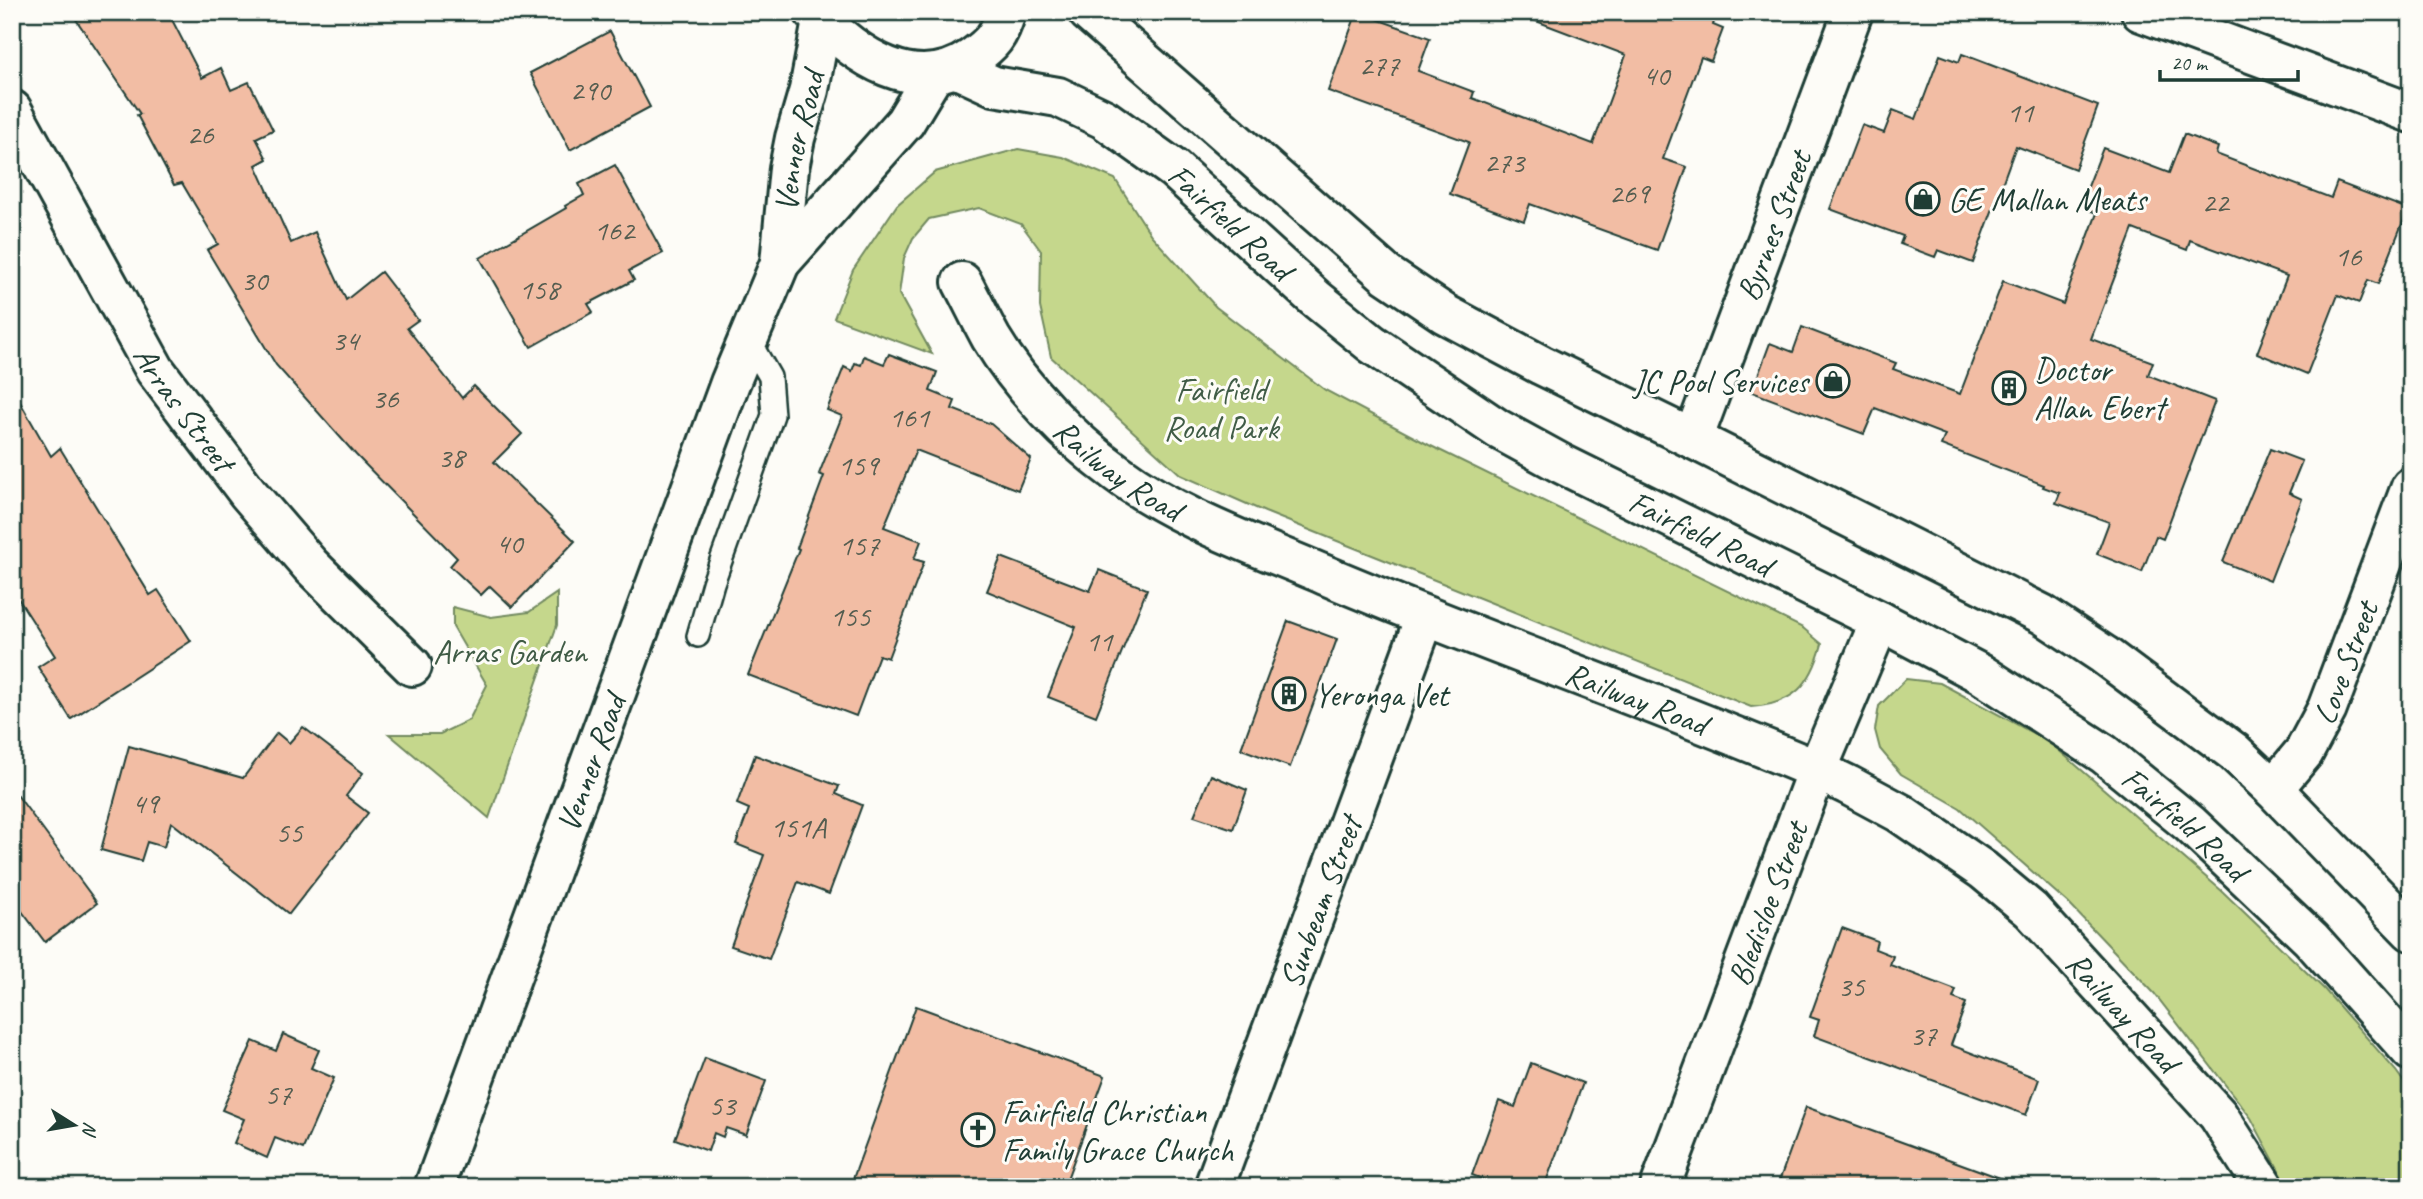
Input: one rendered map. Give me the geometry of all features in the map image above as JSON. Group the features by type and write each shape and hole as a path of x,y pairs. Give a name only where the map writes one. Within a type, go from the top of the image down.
{"street":[{"path":"818,17 838,37 881,66 909,74 946,71 991,45 1006,12"},
{"name":"Fairfield Road","path":"1088,12 1387,275 1457,320 1541,365 2042,614 2104,654 2234,752 2411,931"},
{"name":"Byrnes Street","path":"1693,439 1853,12"},
{"path":"2141,12 2411,113"},
{"name":"Venner Road","path":"434,1187 748,339 780,263 789,168 809,90 818,17"},
{"name":"Venner Road","path":"780,263 905,122 946,71"},
{"name":"Fairfield Road","path":"946,71 994,86 1058,97 1104,119 1174,169 1324,306 1383,351 1498,429 1562,464 1880,621 1981,674 2105,754 2190,824 2311,939 2411,1051"},
{"name":"Arras Street","path":"12,110 155,370 248,493 310,565 412,666"},
{"name":"Railway Road","path":"962,282 992,340 1024,385 1075,438 1116,473 1156,499 1207,525 1425,617 1817,770 1900,813 1983,870 2031,910 2218,1115 2264,1187"},
{"name":"Love Street","path":"2273,789 2304,752 2327,709 2411,487"},
{"name":"Sunbeam Street","path":"1214,1187 1425,617"},
{"name":"Bledisloe Street","path":"1660,1187 1817,770 1880,621"}],"lane":[{"path":"698,636 713,583 773,415 770,377 748,339"}],"green space":[{"name":"Fairfield Road Park","path":"1018,149 1063,157 1115,179 1151,235 1216,307 1325,390 1429,445 1803,628 1822,644 1806,681 1789,697 1779,702 1751,707 1265,512 1181,475 1051,357 1040,307 1041,251 1021,224 979,208 929,219 913,238 904,258 899,294 932,354 834,318 853,270 897,205 935,172"},
{"name":"Arras Garden","path":"557,593 557,625 489,818 389,734 440,734 469,720 487,685 453,627 453,607 491,617 529,612"},
{"path":"1906,679 1940,683 2048,741 2222,891 2324,989 2411,1092 2411,1187 2288,1187 2251,1118 2154,993 2068,903 1960,808 1901,774 1880,749 1875,730 1879,706"}],"building":[{"path":"71,12 168,12 202,78 221,68 231,90 249,82 273,130 256,138 267,159 256,165 291,243 315,232 346,300 381,272 418,320 407,328 462,398 474,386 522,434 494,462 575,541 512,607 490,586 481,595 450,566 457,558 356,455 276,365 207,250 218,244 182,183 174,185 137,115 140,114"},
{"path":"1357,12 1430,38 1418,71 1474,92 1472,98 1593,144 1626,55 1523,16 1523,12 1717,12 1713,25 1723,29 1711,61 1701,57 1663,159 1687,167 1657,250 1530,204 1524,221 1450,194 1469,142 1328,91"},
{"path":"610,31 650,107 570,150 530,73"},
{"path":"1962,54 2098,106 2075,169 2016,146 1973,263 1938,250 1935,257 1900,244 1903,236 1830,209 1862,125 1884,133 1893,110 1916,119 1940,55 1959,62"},
{"path":"2184,134 2218,147 2216,154 2331,198 2337,182 2408,209 2378,284 2368,280 2359,303 2338,295 2307,374 2257,353 2287,276 2190,240 2187,250 2133,229 2091,339 2153,362 2148,375 2215,401 2163,539 2156,536 2142,572 2097,554 2109,522 2056,503 2060,493 2043,487 2044,485 1941,445 1945,435 1875,408 1864,434 1752,392 1770,343 1793,352 1802,327 1896,363 1893,369 1960,394 2003,281 2063,304 2097,213 2080,207 2103,148 2169,173"},
{"path":"615,165 663,253 629,271 634,280 588,304 593,312 531,347 480,258 566,208 565,206 584,195 579,184"},
{"path":"889,354 937,372 930,391 955,401 952,409 991,424 1031,459 1018,490 916,450 884,527 921,541 914,559 924,562 888,658 879,655 856,716 748,675 799,549 797,548 824,476 819,474 842,416 827,410 844,367 852,371 855,363 861,365 864,356 884,364"},
{"path":"12,388 51,456 60,448 150,595 158,590 191,641 71,719 38,667 55,656 12,589"},
{"path":"2270,449 2302,461 2289,493 2302,499 2270,581 2223,562"},
{"path":"1001,557 1090,591 1099,570 1147,589 1096,716 1048,697 1076,627 987,591"},
{"name":"Yeronga Vet","path":"1288,621 1337,639 1290,767 1241,749"},
{"path":"303,727 363,773 346,796 368,813 289,914 171,822 164,847 147,842 141,861 101,850 129,746 243,778 277,733 289,743"},
{"path":"755,755 839,786 836,794 862,805 829,894 798,882 769,959 731,946 764,855 736,844 749,809 737,804"},
{"path":"1211,775 1247,790 1233,829 1194,816"},
{"path":"12,788 97,903 45,942 12,898"},
{"path":"1842,928 1877,941 1875,949 1893,956 1890,965 1956,990 1953,998 1966,1003 1951,1045 2039,1079 2026,1115 1814,1036 1819,1020 1810,1017"},
{"name":"Fairfield Christian Family Grace Church","path":"916,1006 1105,1076 1064,1187 850,1187"},
{"path":"283,1034 319,1050 311,1068 334,1078 303,1149 275,1138 267,1158 234,1143 244,1119 222,1110 253,1041 276,1051"},
{"path":"705,1058 766,1081 746,1135 726,1128 723,1137 714,1133 708,1151 675,1139"},
{"path":"1531,1063 1583,1083 1544,1187 1503,1187 1472,1175 1499,1101 1515,1107"},
{"path":"1806,1107 2011,1182 2010,1187 1777,1187"}],"place":[{"name":"GE Mallan Meats","path":"1923,199"},
{"name":"JC Pool Services","path":"1833,381"},
{"name":"Doctor Allan Ebert","path":"2009,388"},
{"name":"Yeronga Vet","path":"1289,694"},
{"name":"Fairfield Christian Family Grace Church","path":"978,1130"}]}
